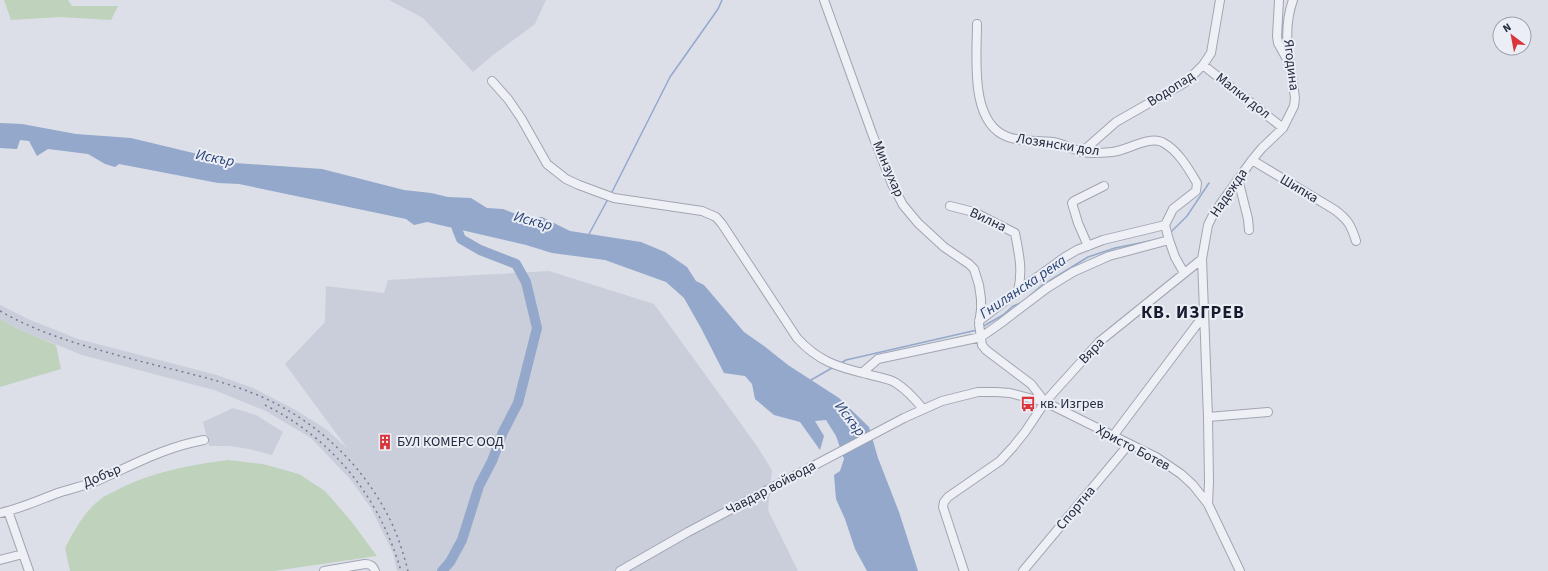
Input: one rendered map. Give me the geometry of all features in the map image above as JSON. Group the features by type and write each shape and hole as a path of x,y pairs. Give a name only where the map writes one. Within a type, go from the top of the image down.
{"street":[{"name":"Минзухар","path":"824,0 892,184 903,205 918,223 944,247 974,269 979,285 981,299 979,323 980,335"},
{"name":"Водопад","path":"1082,152 1116,122 1186,82 1203,65 1211,53 1220,0"},
{"path":"1279,0 1278,42 1291,69"},
{"name":"Ягодина","path":"1293,0 1286,29 1286,42 1295,98 1294,106"},
{"name":"Лозянски дол","path":"977,24 979,100 985,115 994,128 1006,137 1056,143 1082,152 1114,152 1146,142 1160,141 1172,148 1197,183 1196,191 1173,209 1167,233"},
{"name":"Малки дол","path":"1203,65 1284,128"},
{"path":"492,81 508,99 521,118 547,164 566,179 614,198 702,211 716,217 797,338 808,349 821,359 834,365 895,382 909,393 923,409"},
{"name":"Надежда","path":"1208,504 1208,417 1202,259 1208,225 1214,213 1252,160 1262,148 1284,128 1294,106"},
{"name":"Шипка","path":"1252,160 1335,210 1346,219 1356,241"},
{"path":"1238,179 1248,219 1249,230"},
{"path":"1088,246 1078,223 1072,203 1074,200 1104,186"},
{"name":"Вилна","path":"950,206 974,212 1015,233 1021,269 1021,278 1018,291"},
{"path":"979,323 1018,291 1065,257 1103,240 1167,233"},
{"path":"862,373 878,359 980,335 1001,323 1047,288 1073,272 1167,233"},
{"path":"1167,233 1175,257 1184,273"},
{"name":"Вяра","path":"964,571 943,507 944,502 1000,461 1025,432 1045,402 1099,342 1202,259"},
{"path":"1113,436 1204,316"},
{"name":"Христо Ботев","path":"980,335 982,344 986,350 1031,384 1045,402 1156,457 1181,474 1193,485 1208,504 1240,571"},
{"name":"Чавдар войвода","path":"620,571 682,535 784,481 912,414 942,401 978,392 1010,393 1045,402"},
{"path":"1208,417 1268,412"},
{"name":"Добър","path":"4,512 98,480 151,455 187,443 204,440"},
{"name":"Спортна","path":"1023,571 1129,444"},
{"path":"4,512 29,571"},
{"path":"0,560 23,554"},
{"path":"324,571 364,564 370,564 374,567 375,571"}],"shaded area":[{"path":"389,0 546,0 535,24 473,72 423,18"},
{"path":"549,271 654,304 757,446 772,470 768,510 798,571 397,571 393,553 371,508 350,479 311,438 266,411 214,390 82,355 18,329 0,319 0,305 28,319 78,339 217,375 253,388 294,409 326,429 347,448 285,364 325,322 326,286 384,293 388,280"},
{"path":"233,408 256,415 283,432 272,455 229,446 209,446 203,422"}],"green space":[{"path":"4,0 68,0 72,6 118,6 111,20 60,17 11,20"},
{"path":"0,319 18,329 56,345 61,369 0,387"},
{"path":"228,460 263,464 299,474 325,491 351,521 377,556 274,571 70,571 65,548 85,515 95,504 107,495 143,478 199,464"}],"water":[{"name":"Искър","path":"0,123 22,124 76,134 131,138 235,163 322,169 404,190 431,193 448,197 471,198 487,208 503,209 527,218 542,217 570,231 641,242 665,252 687,267 696,281 704,285 744,332 788,365 839,398 869,427 878,458 899,512 918,571 867,571 855,549 845,519 836,499 834,475 840,471 844,459 836,436 826,420 815,421 824,436 820,450 800,422 774,415 755,399 752,384 745,376 724,373 684,298 666,282 605,260 552,253 526,245 427,222 414,225 406,219 239,184 218,183 119,164 115,167 105,164 88,154 48,149 37,156 29,141 20,140 17,149 0,148"}],"waterway":[{"path":"611,194 670,77 718,9 722,0"},
{"name":"Гнилянска река","path":"1170,233 1187,216 1209,183"},
{"path":"589,234 608,199"},
{"path":"442,571 450,562 462,540 479,486 492,461 503,432 518,403 537,328 526,282 516,264 480,250 461,239 457,229 455,217"},
{"name":"Гнилянска река","path":"1025,300 1041,286 1088,257 1115,248 1150,241"},
{"name":"Гнилянска река","path":"982,327 1003,315 1013,306 1021,303"},
{"name":"Гнилянска река","path":"841,363 846,360 977,330"},
{"name":"Гнилянска река","path":"811,380 832,368"}],"railway":[{"path":"0,311 46,333 79,344 235,387 271,401 291,412 328,440 361,473 390,519 399,541 408,571"},
{"path":"265,405 290,419 312,435 351,473 367,495 380,519 392,544 401,571"}],"place":[{"name":"кв. Изгрев","path":"1028,404"},
{"name":"БУЛ КОМЕРС ООД","path":"385,442"}],"district":[{"name":"КВ. ИЗГРЕВ","path":"1193,312"}]}
